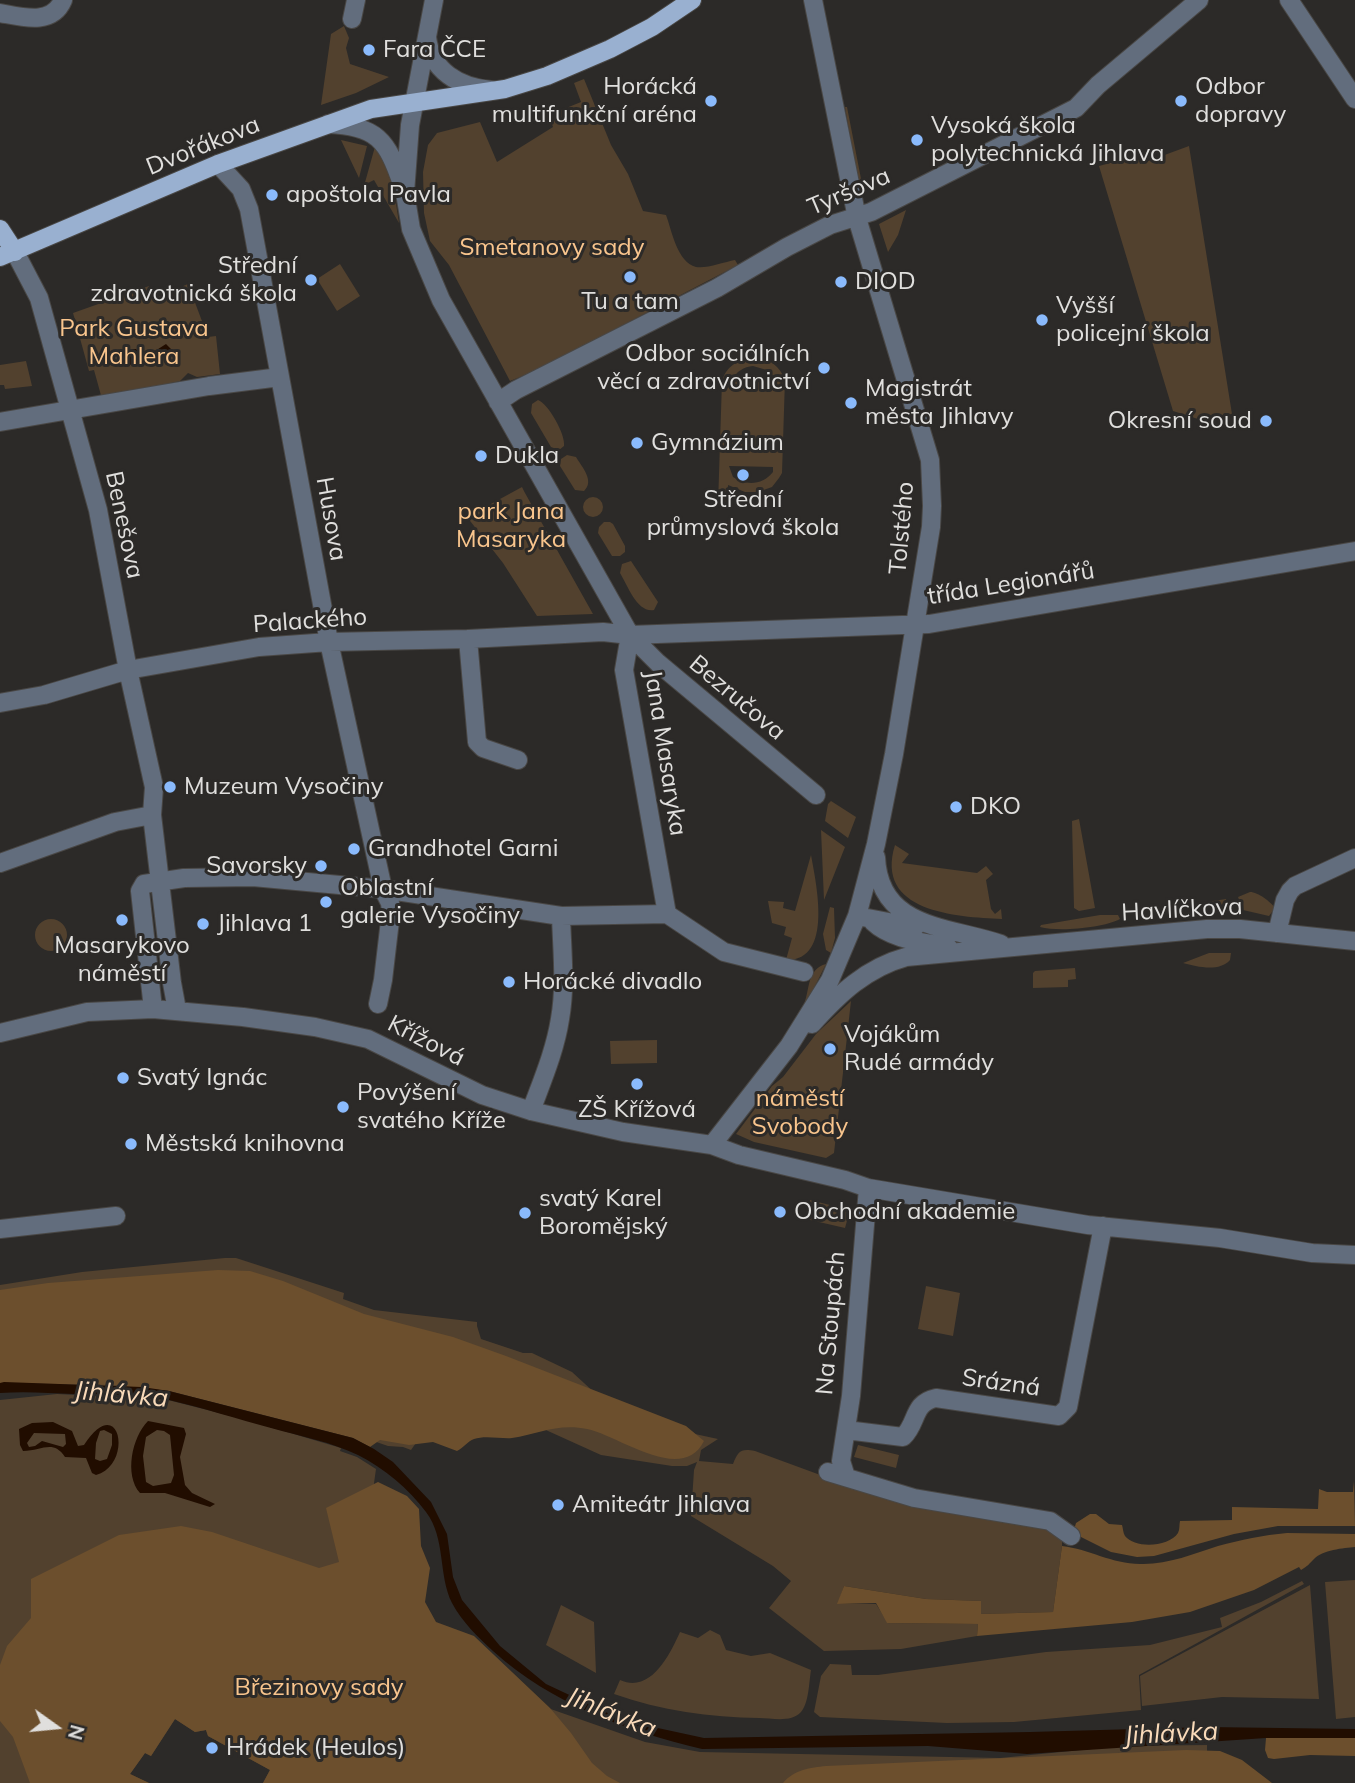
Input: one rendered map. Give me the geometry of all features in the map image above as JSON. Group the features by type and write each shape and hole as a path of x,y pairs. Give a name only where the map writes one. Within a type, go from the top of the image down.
{"main road":[{"name":"Dvořákova","path":"7,255 218,164 371,109 494,90 547,76 610,49 692,0"},
{"path":"0,229 7,255"}],"street":[{"path":"0,13 34,18 48,16 61,6 64,0"},
{"path":"352,19 356,0"},
{"path":"405,193 410,125 434,0"},
{"name":"Tolstého","path":"789,1046 864,918 931,527 932,487 930,460 857,218 813,0"},
{"name":"Tyršova","path":"498,402 540,377 717,288 804,238 905,196 1076,108 1098,85 1199,0"},
{"path":"1289,0 1347,73 1355,99"},
{"path":"427,34 433,55 452,79 470,87 494,90"},
{"path":"328,124 355,127 379,139 387,148 405,193 417,247 441,300 630,635"},
{"name":"Husova","path":"218,164 241,189 249,209 329,642 383,890 390,903 378,1004"},
{"name":"Benešova","path":"7,255 38,298 98,510 128,670 154,787 152,816"},
{"path":"0,422 209,386 279,368"},
{"name":"třída Legionářů","path":"630,635 929,624 1355,551"},
{"name":"Palackého","path":"0,703 44,695 128,670 258,647 603,632 630,635"},
{"name":"Bezručova","path":"630,635 658,663 816,795"},
{"name":"Jana Masaryka","path":"630,635 624,670 667,914"},
{"path":"468,639 477,742 483,748 518,760"},
{"path":"0,863 115,822 152,816 177,1010 87,1012 0,1033"},
{"name":"Havlíčkova","path":"876,844 876,862 881,885 895,907 967,942"},
{"path":"1277,933 1290,891 1295,886 1355,858"},
{"path":"153,1009 139,891 144,884 184,877 253,877 383,890 561,916 667,914 724,953 804,972"},
{"path":"531,1111 553,1051 561,1018 561,916"},
{"name":"Havlíčkova","path":"864,918 932,930 967,942 1011,947 1207,929 1355,941"},
{"name":"Havlíčkova","path":"789,1046 839,994 877,967 967,942"},
{"name":"Křížová","path":"177,1010 314,1027 368,1039 482,1095 531,1111 623,1132 712,1145"},
{"path":"789,1046 712,1145 739,1155 868,1188 1103,1226 1220,1238 1312,1253 1355,1255"},
{"name":"Na Stoupách","path":"868,1188 843,1469 914,1498 1049,1521 1072,1536"},
{"path":"0,1229 116,1216"},
{"name":"Srázná","path":"846,1430 903,1437 910,1430 925,1400 936,1398 1059,1416 1065,1412 1103,1226"}],"green space":[{"path":"344,26 349,38 346,48 350,64 389,77 356,93 321,105 331,34"},
{"name":"Smetanovy sady","path":"584,79 611,145 628,174 643,211 666,215 676,245 690,264 705,267 735,260 738,265 535,371 510,381 449,265 430,241 424,213 423,172 428,145 437,133 480,122 497,162 553,127 549,115 581,102 574,83"},
{"path":"845,107 864,194 860,195"},
{"path":"341,140 367,146 359,178"},
{"path":"376,143 391,171 399,223 374,180 366,184 367,187 364,186"},
{"path":"1189,146 1232,414 1198,419 1173,411 1099,166 1137,156 1140,164"},
{"path":"906,210 898,235 888,252 879,224"},
{"path":"340,264 360,296 337,311 317,279"},
{"name":"Park Gustava Mahlera","path":"188,284 208,337 216,336 220,374 197,377 188,373 180,381 102,399 94,370 89,371 73,313 149,286 155,298"},
{"path":"748,359 769,361 777,366 785,379 782,473 772,487 758,492 745,492 728,485 727,506 718,505 722,381 730,367","holes":["753,366 770,371 777,383 732,381 741,370","729,466 773,467 773,472 764,480 749,483 733,477"]},
{"path":"26,361 32,386 5,389 4,385 0,385 0,365"},
{"path":"538,400 547,407 559,427 564,446 559,450 551,447 531,413 532,404"},
{"path":"567,455 576,457 588,478 584,491 575,490 560,466 561,459"},
{"name":"park Jana Masaryka","path":"522,487 593,614 537,616 503,563 467,517"},
{"path":"593,497 600,500 603,507 600,514 593,517 586,514 583,507 586,500"},
{"path":"604,522 613,524 625,546 625,552 620,556 612,556 598,533"},
{"path":"631,561 658,602 654,610 648,610 638,603 620,573 622,564"},
{"path":"831,801 856,817 848,838 825,821"},
{"path":"1079,819 1095,908 1079,911 1074,908 1072,821"},
{"path":"821,830 845,847 824,900"},
{"path":"895,845 909,854 902,863 977,873 986,866 993,874 986,880 991,909 995,914 1001,909 1002,919 942,912 907,897 896,885 892,867"},
{"path":"811,855 818,901 816,935 811,948 801,957 786,960 792,938 784,935 786,927 772,923 768,901 784,902 783,908 795,911"},
{"path":"1250,892 1260,895 1275,908 1269,916 1243,910 1238,897"},
{"path":"1226,899 1228,908 1180,906"},
{"path":"830,907 834,908 835,938 831,953 826,950 823,934"},
{"path":"1100,915 1118,915 1120,919 1081,928 1040,927 1041,925"},
{"path":"51,919 62,924 67,935 62,946 51,951 40,946 35,935 40,924"},
{"path":"1209,953 1231,953 1230,960 1214,967 1183,963"},
{"path":"826,964 813,990 804,1003 812,975"},
{"path":"1075,968 1076,979 1068,980 1068,987 1033,988 1035,971"},
{"name":"náměstí Svobody","path":"851,1001 834,1153 826,1158 754,1142 736,1134 816,1034"},
{"path":"657,1040 657,1063 611,1064 610,1041"},
{"path":"810,1200 850,1210 845,1228 806,1219"},
{"path":"236,1258 344,1293 343,1299 374,1310 477,1322 481,1339 523,1353 532,1353 572,1372 596,1394 695,1434 718,1439 701,1450 699,1461 733,1464 741,1451 755,1451 853,1487 1059,1529 1062,1546 1053,1612 981,1614 981,1601 926,1599 844,1586 838,1604 876,1604 888,1623 978,1624 977,1636 901,1649 824,1651 769,1608 791,1581 773,1566 691,1516 697,1462 687,1466 672,1466 601,1455 482,1396 454,1389 411,1450 388,1446 204,1391 0,1382 0,1285 82,1272"},
{"path":"218,1270 250,1271 283,1281 364,1314 453,1337 686,1426 704,1441 694,1453 681,1459 649,1454 600,1433 577,1428 557,1428 512,1438 478,1438 457,1451 433,1442 409,1445 380,1440 370,1447 353,1438 169,1391 114,1385 0,1383 0,1290 48,1283"},
{"path":"926,1286 960,1293 953,1336 918,1329"},
{"name":"Březinovy sady","path":"57,1394 168,1400 341,1448 340,1451 357,1457 376,1469 362,1568 542,1706 645,1742 700,1752 1000,1758 1122,1746 1207,1745 1207,1780 1215,1783 263,1783 270,1770 208,1736 206,1730 195,1732 175,1719 151,1756 145,1753 130,1774 149,1783 0,1783 0,1400"},
{"path":"858,1445 899,1455 896,1468 854,1457"},
{"path":"1354,1481 1355,1526 1278,1526 1234,1534 1154,1556 1137,1557 1111,1552 1073,1533 1076,1523 1090,1514 1096,1514 1109,1524 1122,1525 1124,1535 1136,1543 1160,1544 1174,1538 1178,1533 1180,1521 1232,1520 1232,1507 1318,1509 1319,1489 1327,1492 1353,1492"},
{"name":"Březinovy sady","path":"378,1482 407,1496 419,1509 421,1546 430,1568 425,1602 436,1622 474,1636 550,1708 592,1763 620,1783 263,1783 270,1770 208,1736 206,1730 195,1732 175,1719 151,1756 145,1753 130,1774 149,1783 30,1783 13,1737 0,1721 0,1665 7,1646 31,1618 31,1579 119,1535 181,1526 212,1532 319,1568 339,1562 326,1508"},
{"path":"1287,1533 1355,1534 1355,1547 1322,1553 1301,1570 1299,1567 1254,1590 1190,1612 1132,1622 977,1636 978,1624 887,1623 876,1603 837,1604 844,1586 926,1599 981,1601 981,1614 1053,1612 1062,1546 1120,1562 1150,1564 1244,1540"},
{"path":"1355,1580 1355,1717 1336,1719 1325,1582"},
{"path":"1302,1581 1304,1584 1139,1675 1141,1710 1014,1722 947,1723 820,1717 814,1712 821,1676 830,1664 851,1665 852,1675 878,1675 1046,1652 1150,1645 1222,1627 1220,1618 1261,1602"},
{"path":"1310,1585 1319,1699 1222,1697 1142,1706 1140,1676"},
{"path":"561,1605 594,1622 596,1673 546,1645"},
{"path":"710,1630 720,1635 726,1650 751,1656 770,1653 811,1670 807,1698 801,1712 792,1718 781,1719 722,1716 668,1709 614,1694 620,1680 631,1683 641,1681 658,1670 680,1632 698,1638"},
{"path":"1266,1738 1355,1738 1355,1756 1268,1758 1265,1750"},
{"path":"1186,1750 1220,1751 1242,1760 1272,1783 783,1783 798,1772 826,1766"}],"water":[{"path":"166,344 175,353 125,366 131,349 136,349 144,358"},
{"name":"Jihlávka","path":"0,1383 142,1387 169,1391 353,1438 374,1449 393,1462 431,1502 447,1534 453,1577 462,1600 500,1646 546,1684 612,1715 644,1725 704,1738 1207,1727 1355,1729 1355,1738 1266,1738 1027,1754 928,1746 702,1749 674,1742 618,1724 565,1701 516,1670 493,1651 465,1623 452,1603 445,1581 437,1533 426,1512 395,1480 358,1455 337,1446 169,1400 122,1395 0,1393"},
{"path":"148,1421 184,1428 186,1434 180,1457 185,1485 192,1493 215,1504 210,1507 165,1493 140,1493 135,1485 131,1467 134,1446","holes":["157,1430 170,1435 174,1475 171,1483 153,1486 146,1482 143,1456 146,1437"]},
{"path":"53,1422 72,1431 78,1446 84,1445 96,1430 106,1425 114,1428 118,1436 115,1458 108,1469 96,1475 92,1473 86,1458 65,1457 56,1448 23,1451 19,1429 32,1423","holes":["100,1431 112,1434 112,1445 107,1459 100,1461 95,1459 96,1443","34,1433 65,1434 66,1444 63,1447 42,1441 29,1447 27,1443"]}],"place":[{"name":"Fara ČCE","path":"369,50"},
{"name":"Horácká multifunkční aréna","path":"711,101"},
{"name":"Odbor dopravy","path":"1181,101"},
{"name":"Vysoká škola polytechnická Jihlava","path":"917,140"},
{"name":"apoštola Pavla","path":"272,195"},
{"name":"Tu a tam","path":"630,277"},
{"name":"Střední zdravotnická škola","path":"311,280"},
{"name":"DIOD","path":"841,282"},
{"name":"Vyšší policejní škola","path":"1042,320"},
{"name":"Odbor sociálních věcí a zdravotnictví","path":"824,368"},
{"name":"Magistrát města Jihlavy","path":"851,403"},
{"name":"Okresní soud","path":"1266,421"},
{"name":"Gymnázium","path":"637,443"},
{"name":"Dukla","path":"481,456"},
{"name":"Střední průmyslová škola","path":"743,475"},
{"name":"Muzeum Vysočiny","path":"170,787"},
{"name":"DKO","path":"956,807"},
{"name":"Grandhotel Garni","path":"354,849"},
{"name":"Savorsky","path":"321,866"},
{"name":"Oblastní galerie Vysočiny","path":"326,902"},
{"name":"Masarykovo náměstí","path":"122,920"},
{"name":"Jihlava 1","path":"203,924"},
{"name":"Horácké divadlo","path":"509,982"},
{"name":"Vojákům Rudé armády","path":"830,1049"},
{"name":"Svatý Ignác","path":"123,1078"},
{"name":"ZŠ Křížová","path":"637,1084"},
{"name":"Povýšení svatého Kříže","path":"343,1107"},
{"name":"Městská knihovna","path":"131,1144"},
{"name":"Obchodní akademie","path":"780,1212"},
{"name":"svatý Karel Boromějský","path":"525,1213"},
{"name":"Amiteátr Jihlava","path":"558,1505"},
{"name":"Hrádek (Heulos)","path":"212,1748"}]}
